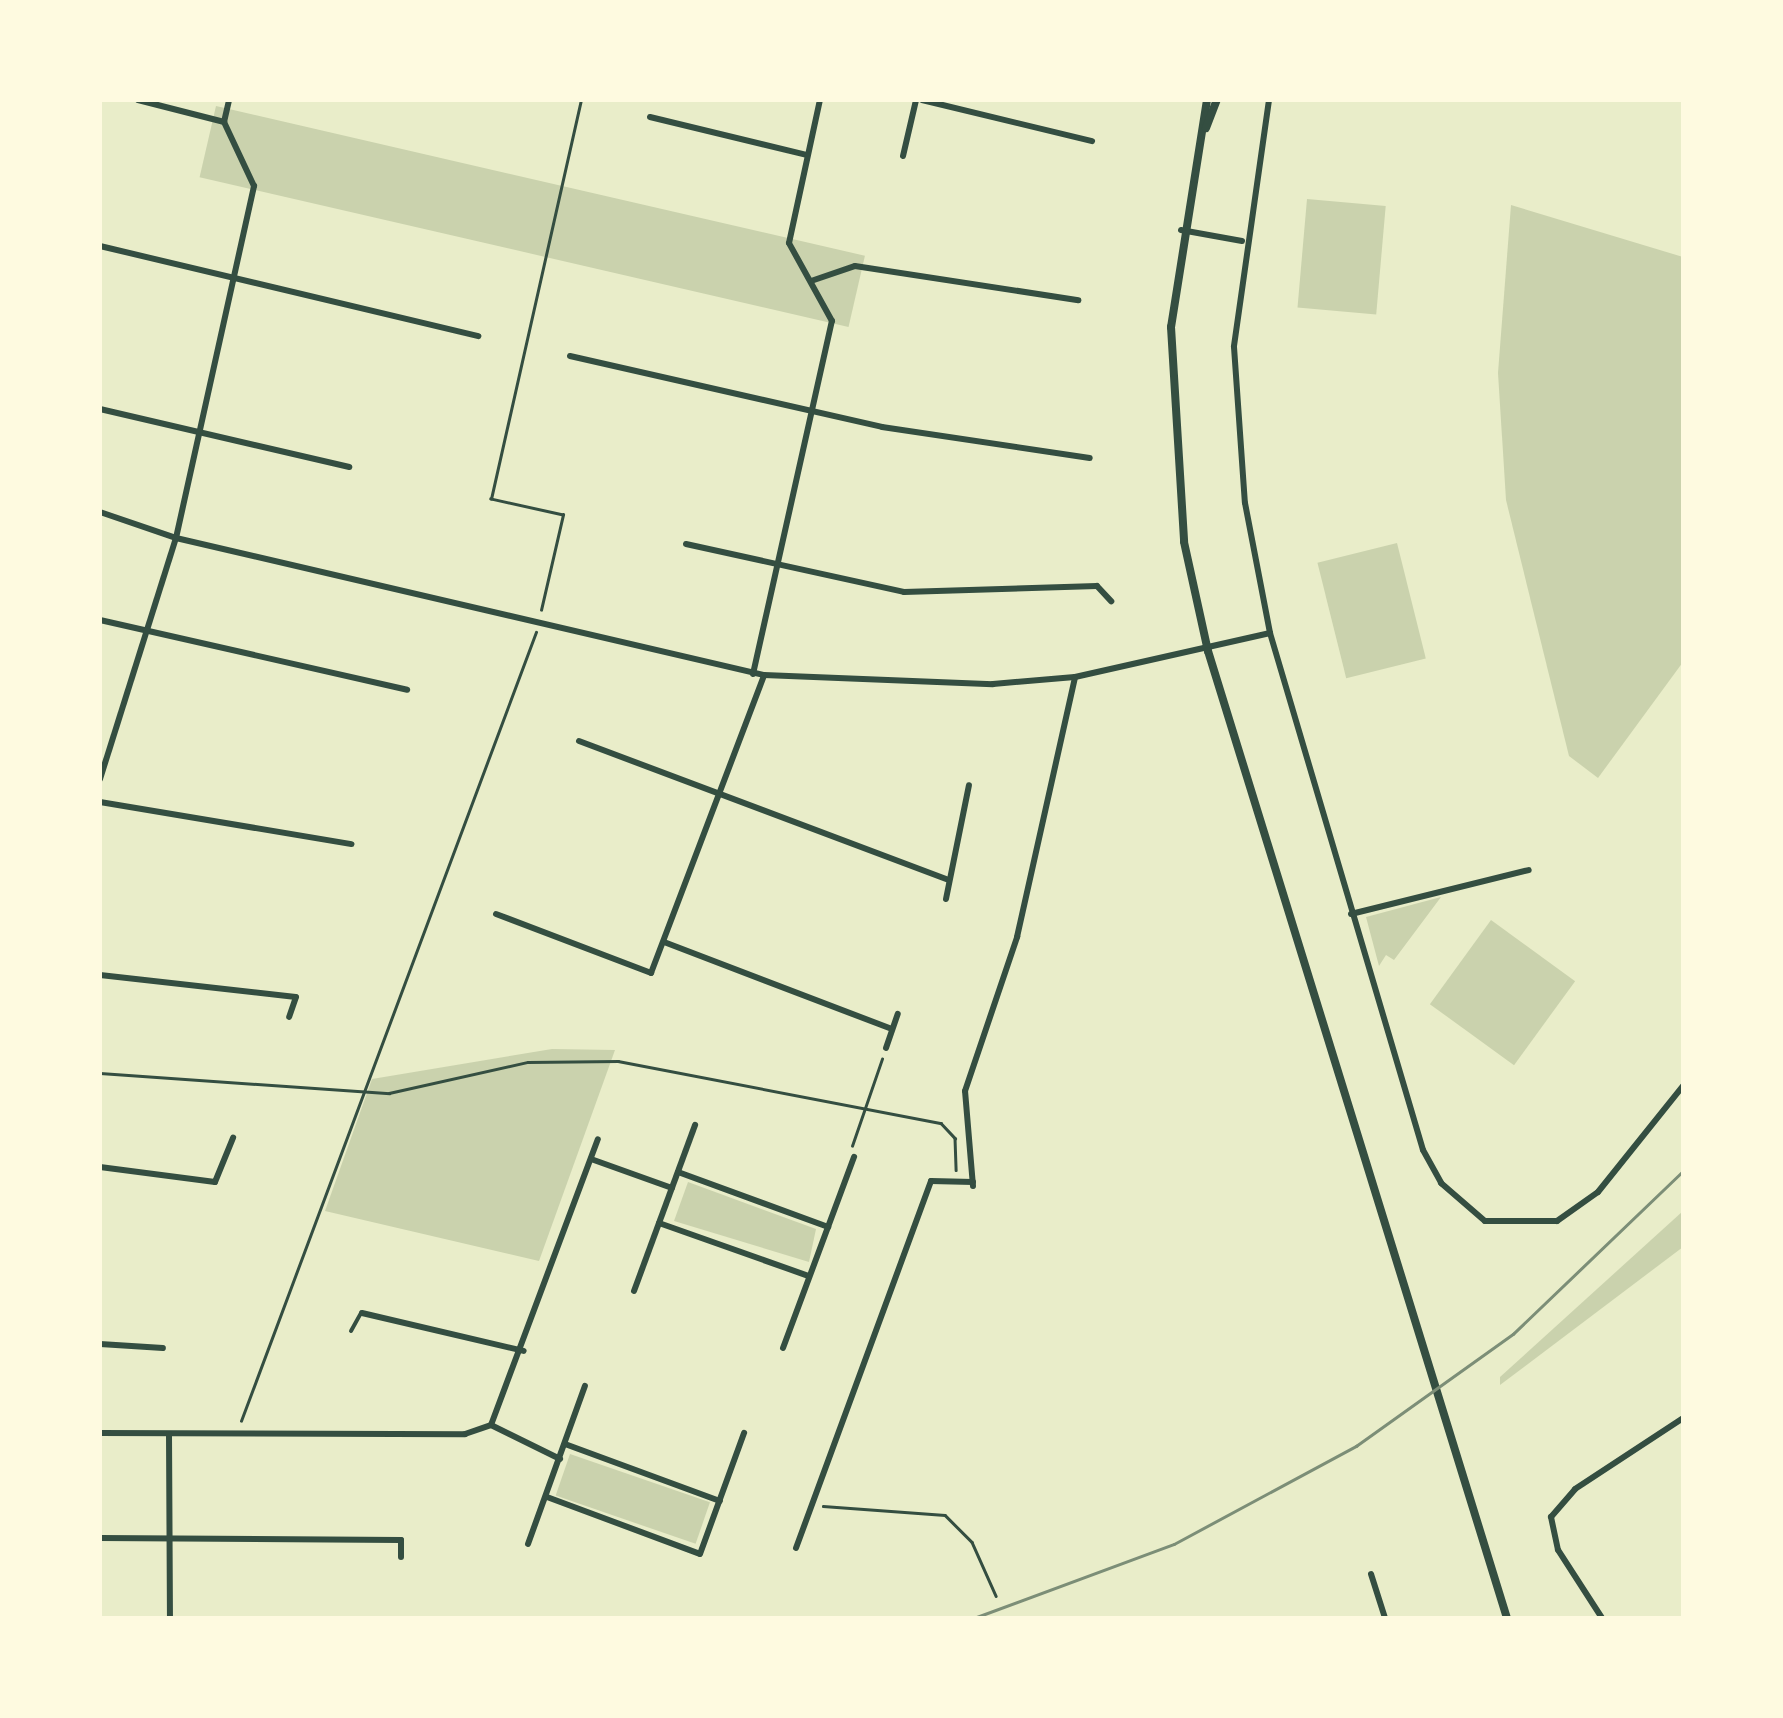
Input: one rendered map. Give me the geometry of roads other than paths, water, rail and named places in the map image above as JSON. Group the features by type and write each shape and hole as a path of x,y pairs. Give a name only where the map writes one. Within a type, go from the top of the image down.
{"street":[{"path":"138,100 224,122"},
{"path":"100,780 150,634 176,538 254,186 224,122 229,100"},
{"path":"752,674 832,316 789,243 820,100"},
{"path":"903,156 919,100 1092,141"},
{"path":"1206,100 1180,230 1172,423 1208,651 1507,1618"},
{"path":"1200,141 1217,100"},
{"path":"1268,100 1242,241 1236,434 1270,633 1424,1150 1441,1184 1486,1220 1534,1226 1575,1210 1683,1086"},
{"path":"650,117 807,155"},
{"path":"1180,230 1242,241"},
{"path":"100,246 478,336"},
{"path":"811,281 855,266 1078,300"},
{"path":"570,356 812,412 1090,458"},
{"path":"100,410 350,467"},
{"path":"100,512 176,538 752,674 929,686 1075,676 1208,651 1270,633"},
{"path":"686,544 904,592 1096,586 1112,601"},
{"path":"100,620 407,690"},
{"path":"496,914 652,973 764,675"},
{"path":"796,1548 931,1181 973,1184 964,1091 1016,937 1075,676"},
{"path":"579,741 950,880"},
{"path":"946,898 969,785"},
{"path":"100,802 352,844"},
{"path":"1351,914 1529,870"},
{"path":"664,942 892,1028"},
{"path":"100,975 296,997 290,1017"},
{"path":"886,1048 898,1014"},
{"path":"634,1291 695,1125"},
{"path":"100,1167 214,1182 233,1138"},
{"path":"491,1425 524,1351 598,1139"},
{"path":"782,1348 854,1157"},
{"path":"591,1159 672,1188"},
{"path":"678,1172 828,1227"},
{"path":"659,1223 810,1276"},
{"path":"362,1313 524,1351"},
{"path":"100,1344 163,1348"},
{"path":"528,1544 585,1386"},
{"path":"1602,1618 1558,1550 1551,1516 1683,1418"},
{"path":"100,1433 464,1434 491,1425 560,1458"},
{"path":"547,1497 700,1554 744,1433"},
{"path":"169,1434 170,1618"},
{"path":"565,1444 720,1501"},
{"path":"100,1538 401,1540 401,1557"},
{"path":"1372,1574 1384,1618"}],"lane":[{"path":"351,1330 362,1313"}],"tram line":[{"path":"974,1618 1174,1544 1356,1446 1513,1334 1683,1171"}]}
